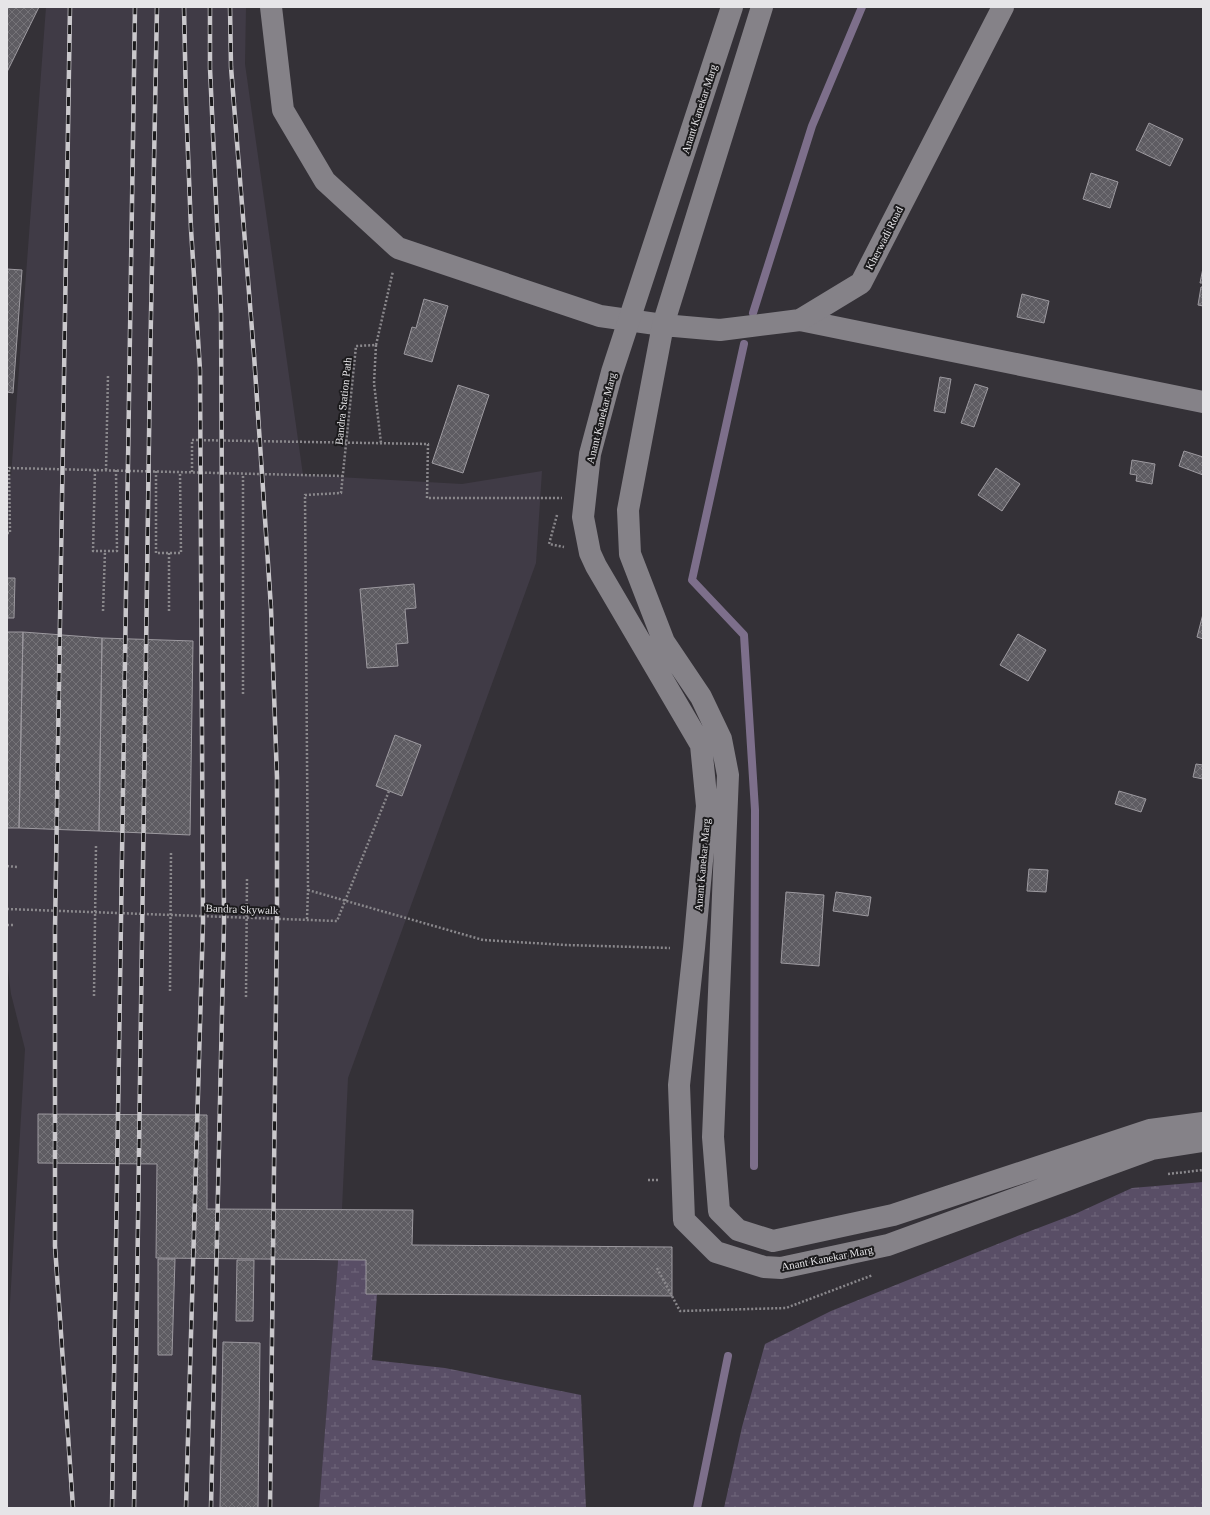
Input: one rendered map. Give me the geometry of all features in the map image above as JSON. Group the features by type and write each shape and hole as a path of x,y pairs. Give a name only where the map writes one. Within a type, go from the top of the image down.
{"street":[{"path":"271,7 283,110 325,180 398,248"},
{"name":"Anant Kanekar Marg","path":"732,7 612,372 590,454 583,517 590,553 596,566 701,745 707,806 679,1086 684,1220 716,1252 764,1267 781,1268 888,1245 1152,1149 1203,1141"},
{"name":"Anant Kanekar Marg","path":"762,7 663,325 628,510 630,554 664,642 701,698 721,739 728,775 713,1137 719,1211 738,1230 773,1241 893,1215 1150,1130 1203,1123"},
{"name":"Kherwadi Road","path":"398,248 600,316 663,325 720,330 800,320 860,283 1004,7"},
{"path":"800,320 1203,402"}],"path":[{"path":"381,443 374,383 376,345 398,248"},
{"name":"Bandra Station Path","path":"308,890 305,495 341,493 356,346 376,345"},
{"path":"106,470 108,376"},
{"path":"192,472 192,440 428,444 427,498 562,498"},
{"path":"7,533 10,533 9,468 342,476"},
{"path":"95,470 93,551 117,551 116,470"},
{"path":"156,471 156,553 181,554 180,472"},
{"path":"243,474 243,694"},
{"path":"103,611 105,551"},
{"path":"169,553 169,612"},
{"name":"Bandra Skywalk","path":"7,909 337,921 389,791"},
{"path":"94,996 96,845"},
{"path":"170,991 171,853"},
{"path":"7,866 17,867"},
{"path":"246,997 248,917 247,878"},
{"path":"307,919 308,890 483,940 566,945 660,948"},
{"path":"7,925 15,925"}],"shaded area":[{"path":"46,7 246,7 245,64 303,475 462,484 542,471 536,563 348,1078 342,1209 319,1508 7,1508 7,1354 25,1049 11,994 7,962 7,476 11,476"}],"green space":[{"path":"1203,1182 1203,1508 724,1508 742,1427 765,1344 831,1311 1075,1214 1132,1188"},
{"path":"342,1209 383,1216 372,1360 445,1368 581,1395 586,1508 319,1508"}],"building":[{"path":"8,7 39,7 7,72 7,9"},
{"path":"1149,123 1183,139 1170,166 1136,150"},
{"path":"1091,173 1118,182 1110,208 1083,199"},
{"path":"1203,268 1203,283 1200,283"},
{"path":"7,269 22,270 13,393 7,392"},
{"path":"1201,287 1203,287 1203,306 1198,305"},
{"path":"1022,294 1049,301 1044,323 1017,317"},
{"path":"424,299 448,306 432,362 404,354 412,327 416,328"},
{"path":"940,377 951,379 945,413 934,411"},
{"path":"975,384 988,388 974,427 961,423"},
{"path":"458,385 489,395 463,473 432,463"},
{"path":"1184,451 1203,457 1203,475 1179,466"},
{"path":"1132,460 1155,464 1152,484 1136,481 1137,475 1130,474"},
{"path":"996,468 1020,484 1002,511 978,495"},
{"path":"7,578 15,578 14,618 7,618"},
{"path":"414,584 416,608 405,609 408,643 396,644 398,666 367,668 360,589"},
{"path":"1203,614 1203,639 1197,637"},
{"path":"7,632 23,632 19,828 7,828"},
{"path":"23,632 102,638 99,831 19,828"},
{"path":"1018,634 1046,650 1028,681 1000,665"},
{"path":"102,638 193,641 190,835 99,831"},
{"path":"395,735 421,745 402,796 376,786"},
{"path":"1196,764 1203,765 1203,779 1193,777"},
{"path":"1119,791 1146,799 1141,812 1115,804"},
{"path":"1029,869 1048,870 1046,892 1027,891"},
{"path":"786,892 824,895 819,966 781,963"},
{"path":"836,892 871,897 868,916 833,911"},
{"path":"38,1114 207,1115 207,1209 413,1210 412,1245 672,1247 672,1296 366,1294 366,1260 156,1258 157,1164 38,1163"},
{"path":"158,1259 175,1259 172,1355 158,1355"},
{"path":"237,1260 254,1260 253,1321 236,1321"},
{"path":"223,1342 260,1343 258,1508 220,1508"}],"waterway":[{"path":"753,313 812,126 862,7"},
{"path":"744,344 692,580 744,635 755,810 754,1166"},
{"path":"697,1508 728,1356"}],"railway":[{"path":"70,7 55,930 55,1246 73,1508"},
{"path":"112,1508 135,7"},
{"path":"134,1508 150,368 157,7"},
{"path":"184,7 191,229 200,370 203,921 186,1508"},
{"path":"210,7 210,68 221,312 224,922 211,1508"},
{"path":"230,7 231,67 254,355 271,608 277,778 277,918 270,1508"}]}
